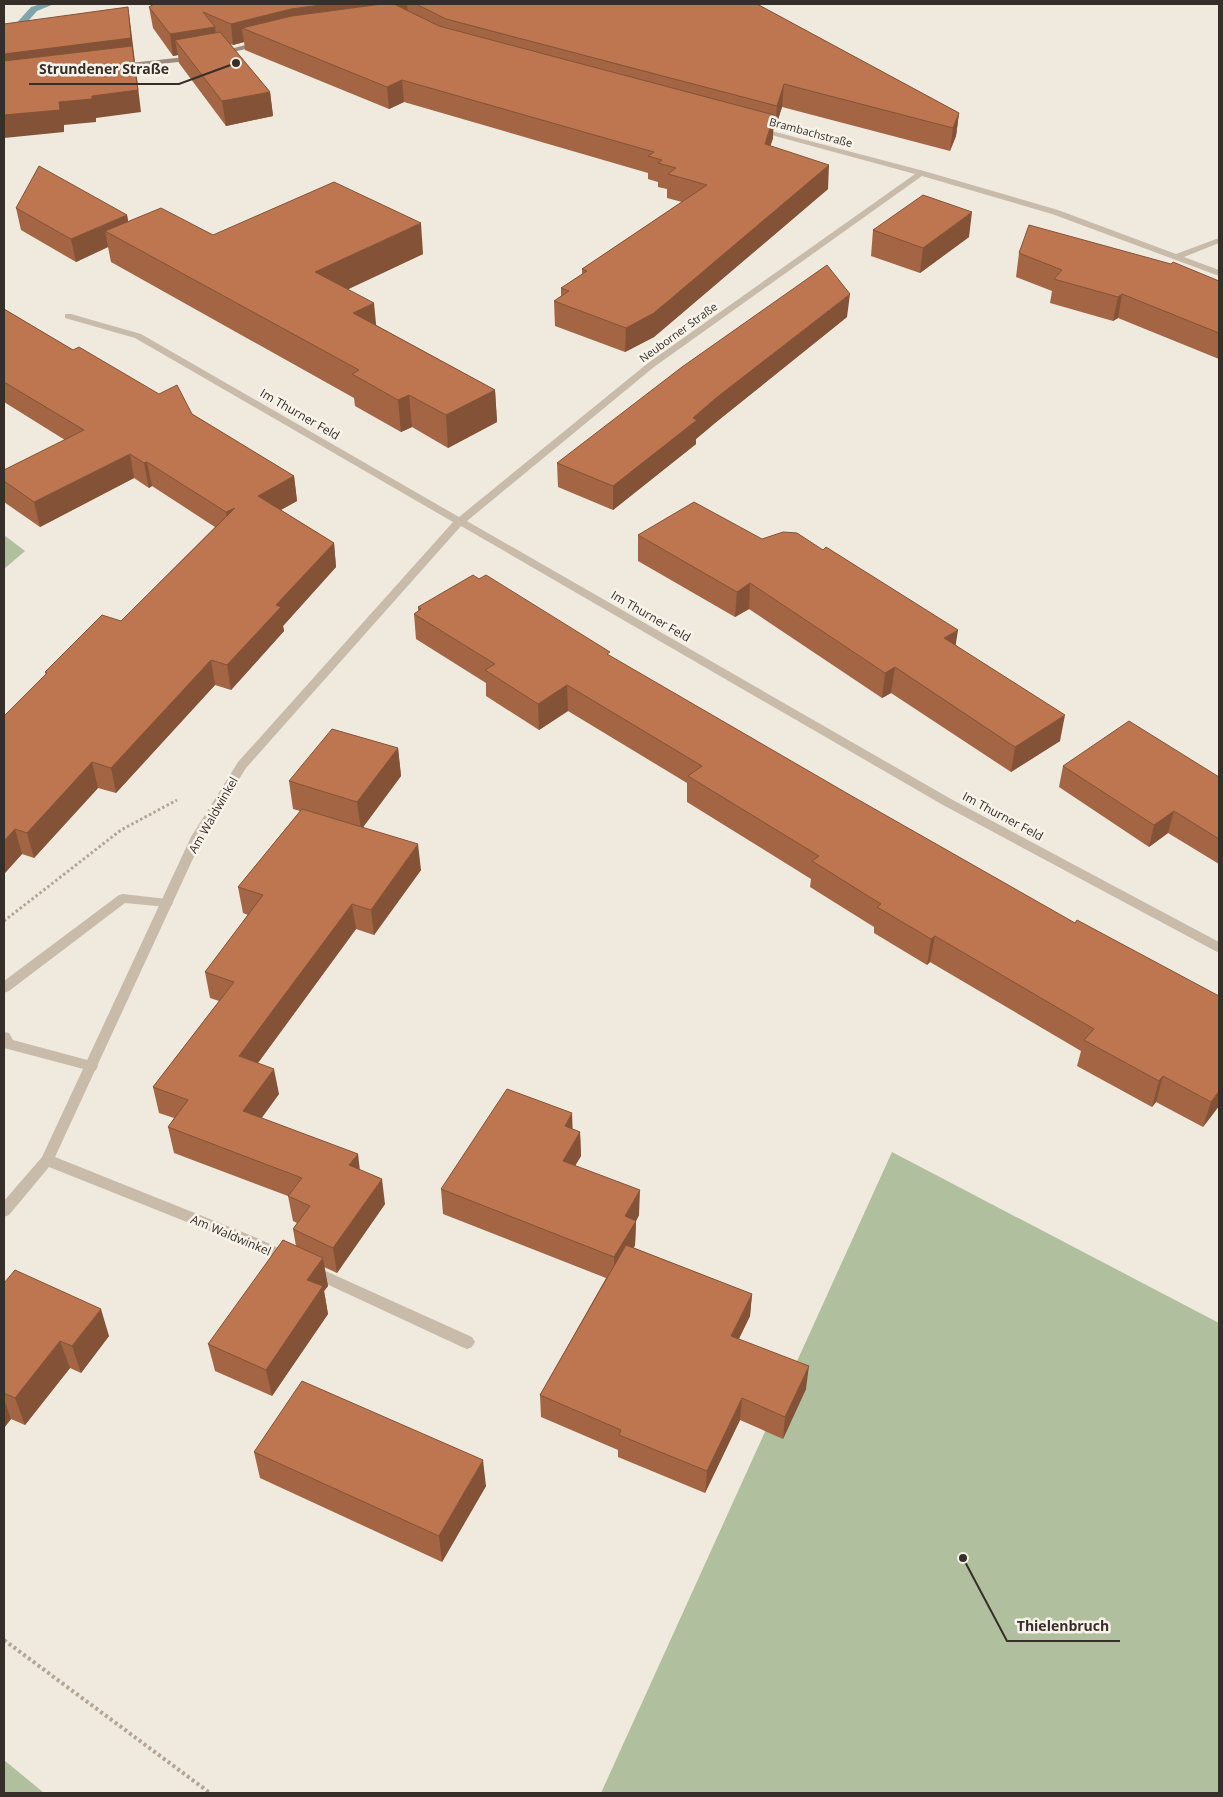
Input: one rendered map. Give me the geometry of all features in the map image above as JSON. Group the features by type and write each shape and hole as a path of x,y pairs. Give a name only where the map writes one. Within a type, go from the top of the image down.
{"street":[{"path":"214,54 267,41"},
{"path":"111,67 206,56"},
{"name":"Brambachstraße","path":"749,126 1055,212 1178,256 1219,273"},
{"name":"Neuborner Straße","path":"459,522 651,365 921,173"},
{"path":"1178,256 1219,240"},
{"name":"Im Thurner Feld","path":"68,316 138,336 947,802 1219,948"},
{"name":"Am Waldwinkel","path":"4,1211 47,1160 197,837 242,765 459,522"},
{"path":"4,988 123,898 167,903"},
{"path":"4,1037 8,1044 91,1066"},
{"name":"Am Waldwinkel","path":"47,1160 252,1242 467,1342"}],"path":[{"path":"4,921 121,830 181,798"},
{"path":"4,1640 210,1793"}],"green space":[{"path":"4,535 25,551 4,569"},
{"path":"892,1152 1219,1323 1219,1793 601,1793"},
{"path":"4,1760 44,1793 4,1793"}],"building":[{"path":"154,4 328,4 291,9 231,24 203,12 215,27 170,34 149,7"},
{"path":"394,4 439,26 774,115 765,144 829,165 654,313 626,328 554,301 569,291 561,288 587,271 582,269 707,185 668,174 676,168 658,163 662,160 648,156 654,152 402,80 387,87 242,28 292,16"},
{"path":"416,4 757,4 959,113 953,128 784,84 777,106 446,19"},
{"path":"128,7 131,38 4,54 4,24"},
{"path":"220,32 270,92 222,101 175,40"},
{"path":"132,46 138,90 92,96 92,99 59,102 60,110 4,115 4,61"},
{"path":"39,166 127,215 71,239 16,208"},
{"path":"334,182 421,223 315,272 374,303 353,313 495,390 446,415 409,395 398,400 352,374 359,370 105,231 161,208 213,235"},
{"path":"923,195 972,212 923,248 873,230"},
{"path":"1029,225 1171,264 1173,262 1219,281 1219,333 1122,294 1118,297 1054,279 1062,270 1019,253"},
{"path":"827,265 850,294 716,398 693,418 697,420 613,486 557,463 682,367"},
{"path":"4,309 73,350 79,347 159,394 177,385 192,414 294,476 258,496 334,543 276,605 281,607 227,665 211,660 111,768 92,762 27,833 15,829 4,841 4,716 102,615 121,621 235,508 226,512 147,462 144,463 130,454 34,502 4,481 4,470 84,430 4,382"},
{"path":"694,502 762,539 783,532 797,533 823,550 826,547 958,630 944,638 1065,715 1015,747 895,667 885,673 750,583 737,592 638,535"},
{"path":"473,575 479,579 486,575 610,652 607,654 1075,923 1077,920 1219,996 1219,1091 1211,1102 1163,1076 1159,1081 1084,1040 1094,1029 935,936 931,939 877,907 881,904 812,861 819,856 688,776 702,766 567,685 538,704 485,670 495,664 414,614 421,609 418,607"},
{"path":"1129,721 1219,777 1219,839 1174,811 1154,825 1063,766"},
{"path":"332,729 398,748 357,802 289,781"},
{"path":"302,809 418,844 371,910 352,904 239,1056 274,1069 243,1111 358,1154 349,1165 382,1179 333,1248 293,1229 310,1206 288,1196 302,1178 168,1127 188,1100 153,1087 234,982 205,972 263,895 238,887"},
{"path":"507,1089 572,1113 565,1126 580,1132 563,1161 640,1190 625,1216 636,1221 614,1257 441,1189"},
{"path":"283,1240 323,1258 307,1280 323,1286 266,1370 208,1344"},
{"path":"626,1245 752,1294 731,1336 809,1366 785,1417 742,1398 707,1471 619,1435 621,1430 540,1395"},
{"path":"15,1270 101,1309 72,1346 60,1341 15,1398 4,1393 4,1283"},
{"path":"302,1381 483,1460 439,1536 254,1452"}],"waterway":[{"path":"4,43 34,9 49,4"}],"place":[{"name":"Strundener Straße","path":"236,63"},
{"name":"Thielenbruch","path":"963,1558"}]}
